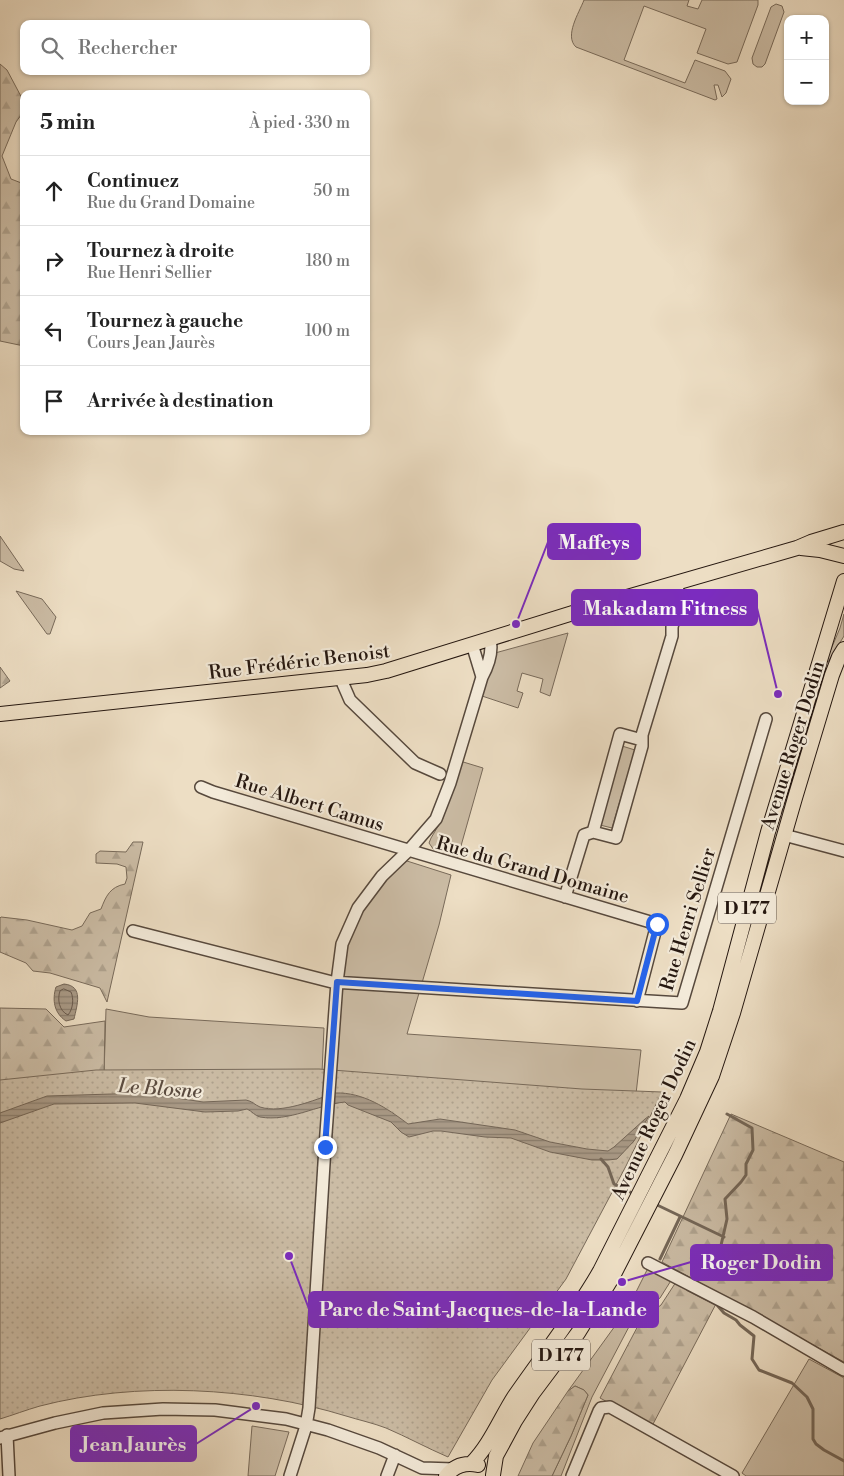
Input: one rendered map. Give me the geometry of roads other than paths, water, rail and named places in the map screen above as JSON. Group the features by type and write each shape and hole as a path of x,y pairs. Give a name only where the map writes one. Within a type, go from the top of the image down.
{"main road":[{"name":"Rue Frédéric Benoist","path":"0,714 367,675 386,671 797,548 844,532"},
{"name":"Rue Frédéric Benoist","path":"797,548 820,550 844,556"},
{"name":"Avenue Roger Dodin","path":"669,1152 720,1011 766,842 844,581"},
{"name":"Avenue Roger Dodin","path":"493,1476 496,1456 515,1421 595,1307 627,1234 669,1152 700,1103 720,1055 832,675 839,656 844,649"},
{"name":"Avenue Roger Dodin","path":"471,1464 483,1451 512,1401 582,1302 600,1271 627,1234"},
{"path":"450,1472 462,1465 471,1464 483,1467 493,1476"}],"street":[{"path":"565,896 584,835 593,832 616,838 642,746 642,733 672,636 672,627 680,598 676,583"},
{"path":"290,1476 306,1426 337,982 342,944 358,908 382,876 409,850 436,819 442,806 482,677 486,670 490,656 490,639"},
{"path":"472,644 482,677"},
{"path":"343,677 343,684 350,700 415,763 440,774"},
{"name":"Rue Henri Sellier","path":"134,931 337,982 682,1003 766,719"},
{"path":"593,832 620,734 642,740"},
{"name":"Rue Albert Camus","path":"201,787 409,850"},
{"path":"784,835 844,852"},
{"name":"Rue du Grand Domaine","path":"409,850 657,924 637,1001"},
{"path":"648,1263 753,1316 844,1370"},
{"path":"572,1476 599,1411 601,1408 610,1407 733,1476"},
{"path":"9,1476 4,1437 54,1422 103,1413 163,1409 238,1412 286,1419 306,1426 328,1430 395,1455 426,1472 450,1472"},
{"path":"388,1476 395,1455"}],"water":[{"path":"64,984 74,988 78,997 74,1019 66,1021 59,1014 54,1001 56,987"},
{"path":"144,1093 203,1102 246,1100 260,1107 278,1109 298,1105 335,1093 345,1093 374,1102 408,1124 440,1119 515,1130 550,1142 608,1151 649,1116 634,1141 617,1159 608,1160 592,1160 550,1152 511,1138 485,1137 441,1131 409,1137 391,1122 348,1105 345,1102 292,1115 271,1118 258,1116 247,1109 205,1112 135,1103 54,1104 0,1123 0,1113 47,1096"}],"waterway":[{"name":"Le Blosne","path":"694,1279 717,1259 727,1219 725,1199 746,1175 746,1164 753,1150 752,1128 727,1114"},
{"name":"Le Blosne","path":"601,1159 608,1167 614,1184 634,1194"},
{"name":"Le Blosne","path":"653,1203 724,1237"},
{"name":"Le Blosne","path":"660,1259 680,1217"},
{"name":"Le Blosne","path":"688,1290 717,1305 724,1313 736,1320 754,1336 752,1359 759,1370 792,1383 807,1397 813,1409 813,1439 824,1450 844,1461"}],"place":[{"name":"Maffeys","path":"516,624"},
{"name":"Makadam Fitness","path":"778,694"},
{"name":"Parc de Saint-Jacques-de-la-Lande","path":"289,1256"},
{"name":"Roger Dodin","path":"622,1282"},
{"name":"Jean Jaurès","path":"256,1406"}]}
